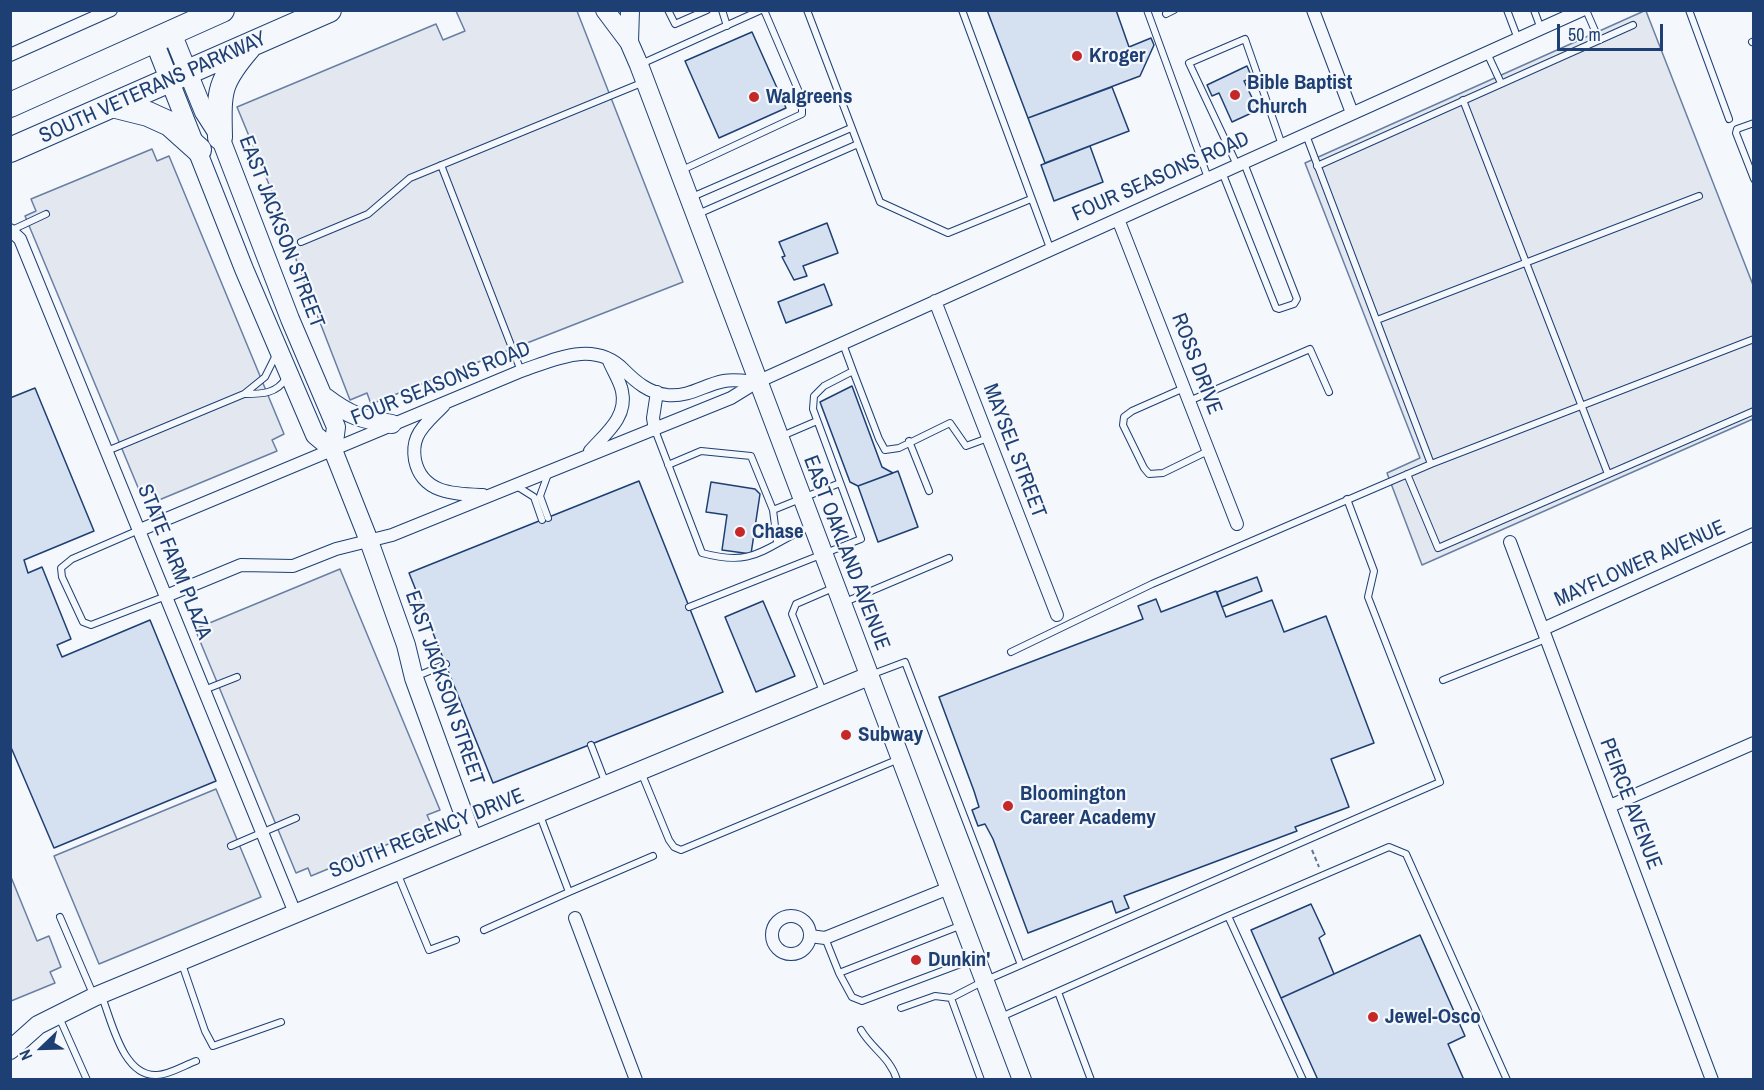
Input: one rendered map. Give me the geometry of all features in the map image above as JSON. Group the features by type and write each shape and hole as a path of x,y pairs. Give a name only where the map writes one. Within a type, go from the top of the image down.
{"highway":[{"name":"SOUTH VETERANS PARKWAY","path":"10,105 222,10"},
{"name":"SOUTH VETERANS PARKWAY","path":"10,150 328,10"},
{"path":"220,137 219,92 230,70 252,44"},
{"path":"112,105 148,114 170,124 199,150"}],"main road":[{"name":"EAST OAKLAND AVENUE","path":"605,10 629,42 642,74 1022,1080"},
{"name":"EAST OAKLAND AVENUE","path":"629,42 630,10"},
{"name":"EAST JACKSON STREET","path":"163,37 179,76 199,150 244,269 315,435 333,450 369,541 406,645 414,678 473,840"},
{"name":"EAST JACKSON STREET","path":"179,76 220,137 290,319 336,427 333,450"},
{"path":"288,372 290,319"},
{"path":"321,394 347,414 358,419 392,424"},
{"name":"SOUTH REGENCY DRIVE","path":"10,1050 38,1025 97,995 869,676"}],"street":[{"path":"10,55 111,10"},
{"path":"1313,10 1352,113"},
{"name":"FOUR SEASONS ROAD","path":"166,596 242,566 293,566 392,535 587,454 655,430 731,398 758,382 1050,248 1577,12"},
{"name":"ROSS DRIVE","path":"1118,219 1237,524"},
{"name":"STATE FARM PLAZA","path":"11,230 20,239 295,913"},
{"name":"MAYSEL STREET","path":"935,302 1057,615"},
{"name":"FOUR SEASONS ROAD","path":"140,530 521,370 582,352 599,355 622,368 631,379 657,392 686,394 724,381 758,382"},
{"path":"587,454 617,422 622,410 622,390 609,361"},
{"path":"655,430 653,418 657,392"},
{"path":"449,400 416,438 414,455 417,469 425,481 436,489 455,494 488,496"},
{"name":"MAYFLOWER AVENUE","path":"1545,634 1754,534"},
{"name":"PEIRCE AVENUE","path":"1510,542 1712,1080"},
{"path":"1610,806 1754,743"},
{"path":"810,936 825,938 949,888"},
{"path":"575,918 636,1080"}],"lane":[{"path":"668,10 675,24 707,10"},
{"path":"722,10 728,26"},
{"path":"301,242 368,214 410,178 642,74 728,26 763,10 802,99 802,114 678,172"},
{"path":"807,10 880,202 948,233 1031,199"},
{"path":"962,10 1050,248"},
{"path":"1147,10 1208,178"},
{"path":"1166,14 1174,10"},
{"path":"1507,10 1518,39"},
{"path":"1534,10 1541,29"},
{"path":"1689,10 1729,119"},
{"path":"1577,12 1599,40"},
{"path":"1317,166 1633,25"},
{"path":"1222,172 1276,308 1280,309 1294,304 1297,299 1240,164 1189,63 1245,39 1282,145"},
{"path":"1487,53 1501,83"},
{"path":"1463,100 1608,474"},
{"path":"1754,123 1737,129 1736,133 1754,179"},
{"path":"691,207 851,128"},
{"path":"1305,134 1431,464"},
{"path":"691,207 858,144"},
{"path":"441,165 521,370"},
{"path":"1377,320 1700,196"},
{"path":"11,230 46,214"},
{"path":"1011,652 1152,584 1407,474 1754,339"},
{"path":"843,344 881,446 885,450 892,450 950,423 966,446 988,438"},
{"path":"107,451 244,394 271,369 278,348"},
{"path":"1189,401 1311,349 1329,392"},
{"path":"689,608 861,538 813,409 814,396 824,386 853,371"},
{"path":"244,394 262,394 277,389 288,372"},
{"path":"1184,388 1132,411 1124,417 1123,425 1126,434 1149,474 1163,472 1209,451"},
{"path":"1407,474 1438,548 1754,411"},
{"path":"778,437 817,421"},
{"path":"655,430 702,553 726,560 744,558 766,551 777,542 812,526"},
{"path":"909,441 929,491"},
{"path":"668,465 701,451 751,456 772,510 777,542"},
{"path":"514,485 534,497 545,519 540,496 551,470"},
{"path":"772,510 840,483"},
{"path":"901,1008 935,996 951,998 984,981 1440,782 1368,597 1374,571 1347,500"},
{"path":"140,530 72,559 61,568 62,577 83,622 91,626 166,596"},
{"path":"824,694 792,614 796,604 839,596 949,558"},
{"path":"1443,680 1545,634"},
{"path":"869,676 905,662 1021,965"},
{"path":"414,678 446,664"},
{"path":"204,690 237,677"},
{"path":"591,745 606,784"},
{"path":"640,769 669,840 674,848 681,850 900,758"},
{"path":"538,813 569,892"},
{"path":"231,846 296,818"},
{"path":"999,1018 1389,847 1406,854 1507,1080"},
{"path":"484,930 652,856"},
{"path":"396,872 429,950 456,940"},
{"path":"1228,916 1303,1080"},
{"path":"60,917 128,1062 138,1070 158,1075 196,1060"},
{"path":"839,973 963,925"},
{"path":"825,938 839,973 852,997 862,1001 976,958"},
{"path":"181,960 213,1046 281,1022"},
{"path":"1058,992 1091,1080"},
{"path":"951,998 981,1080"},
{"path":"57,1014 87,1080"},
{"path":"861,1030 868,1042 882,1052 893,1067 897,1080"}],"path":[{"path":"1311,847 1318,865"}],"shaded area":[{"path":"456,11 577,11 683,282 371,404 367,393 350,400 297,263 292,240 237,107 436,24 443,40 465,31"},
{"path":"1646,11 1753,285 1753,419 1422,565 1387,473 1420,458 1305,163"},
{"path":"152,149 157,161 169,156 284,434 272,440 277,451 159,500 155,492 142,497 25,216 36,211 31,199"},
{"path":"340,569 440,810 427,815 432,826 311,876 308,868 296,873 195,629"},
{"path":"216,789 261,897 99,964 54,856"},
{"path":"11,877 37,941 49,936 61,967 50,972 55,983 11,1001"}],"building":[{"name":"Kroger","path":"987,10 1116,10 1129,47 1151,38 1154,45 1140,76 1028,118"},
{"name":"Walgreens","path":"752,32 786,108 719,138 685,61"},
{"name":"Bible Baptist Church","path":"1247,66 1252,78 1244,81 1258,110 1232,122 1219,93 1212,96 1207,85"},
{"path":"1112,87 1129,131 1045,163 1028,118"},
{"path":"1090,146 1103,182 1054,201 1041,165"},
{"path":"827,223 838,253 803,266 807,276 794,280 782,257 785,256 779,242"},
{"path":"824,284 832,305 786,323 778,302"},
{"path":"852,386 882,467 893,473 858,486 850,482 820,402"},
{"path":"35,388 94,531 24,560 28,573 42,567 71,639 57,645 62,657 150,620 216,781 54,848 10,745 10,398"},
{"path":"898,471 918,527 878,542 858,486"},
{"path":"639,481 723,692 493,783 409,573"},
{"name":"Chase","path":"711,482 755,489 760,494 751,554 722,550 727,515 706,512"},
{"path":"1257,577 1262,591 1222,607 1217,592"},
{"path":"1216,591 1226,617 1272,600 1284,632 1326,616 1374,743 1331,759 1349,807 1295,827 1297,831 1124,896 1129,908 1116,913 1112,901 1028,933 993,839 985,824 978,826 972,810 979,807 939,697 1143,619 1138,606 1156,599 1161,612"},
{"path":"763,601 795,676 756,692 725,617"},
{"path":"1311,904 1325,934 1319,938 1334,974 1281,998 1251,930"},
{"name":"Jewel-Osco","path":"1420,935 1465,1036 1448,1044 1464,1080 1318,1080 1281,998"}],"place":[{"name":"Kroger","path":"1077,56"},
{"name":"Bible Baptist Church","path":"1235,95"},
{"name":"Walgreens","path":"754,97"},
{"name":"Chase","path":"740,532"},
{"name":"Subway","path":"846,735"},
{"name":"Bloomington Career Academy","path":"1008,806"},
{"name":"Dunkin'","path":"916,960"},
{"name":"Jewel-Osco","path":"1373,1017"}]}
